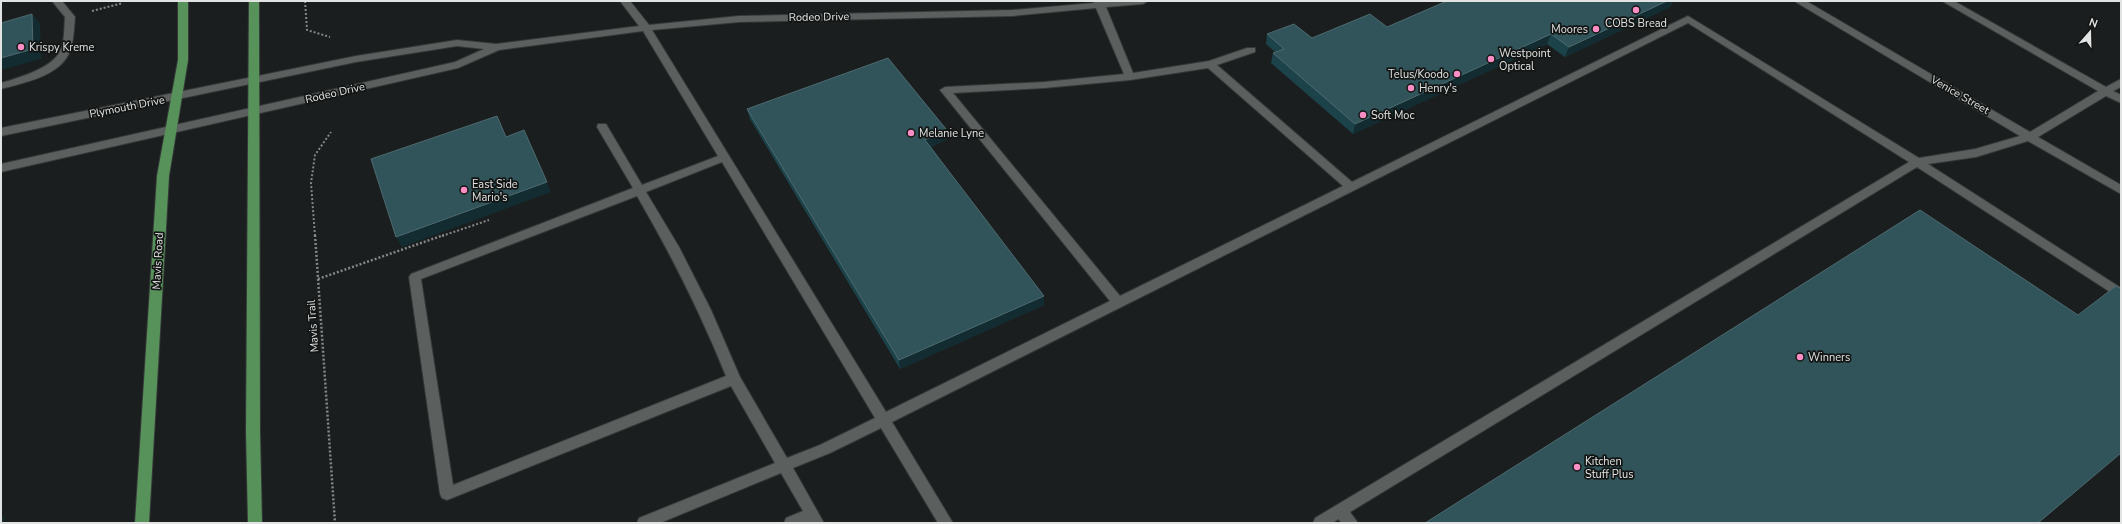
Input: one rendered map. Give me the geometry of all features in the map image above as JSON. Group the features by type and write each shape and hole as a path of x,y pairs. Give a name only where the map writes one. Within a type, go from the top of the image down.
{"main road":[{"name":"Mavis Road","path":"142,523 163,176 183,60 183,1"},
{"path":"254,1 254,523"}],"street":[{"path":"1,86 27,78 57,62 64,53 70,17 57,1"},
{"path":"625,1 646,28 884,418 946,523"},
{"name":"Rodeo Drive","path":"254,81 356,59 457,43 496,47 646,28 739,19 1012,13 1143,1"},
{"name":"Venice Street","path":"1799,1 2121,190"},
{"path":"1947,1 2104,92 2121,100"},
{"path":"1099,4 1130,77"},
{"path":"644,523 825,449 884,418 1688,19 1917,162 2121,294"},
{"name":"Rodeo Drive","path":"171,130 458,66 496,47"},
{"path":"1118,302 945,90 1044,85 1130,77 1210,64 1251,50"},
{"path":"1210,64 1351,186"},
{"name":"Plymouth Drive","path":"1,132 254,81"},
{"path":"1320,523 1917,162 1976,153 2031,136 2121,82"},
{"path":"602,127 673,247 705,310 734,380 814,518 791,523"},
{"path":"1,168 171,130"},
{"path":"724,157 415,277 447,494 734,380"},
{"path":"1340,511 1351,523"}],"path":[{"path":"305,1 307,30 330,37"},
{"path":"70,17 123,3"},
{"name":"Mavis Trail","path":"331,132 315,155 311,183 335,523"},
{"path":"318,279 495,218"}],"building":[{"path":"1447,1 1667,1 1569,47 1551,34 1355,124 1273,53 1284,49 1267,34 1294,24 1312,38 1370,14 1387,27"},
{"path":"32,14 33,49 1,58 1,23"},
{"path":"888,58 946,129 925,140 1044,296 899,360 747,109"},
{"path":"497,116 506,137 524,130 547,182 396,237 371,159"},
{"path":"1920,210 2078,315 2116,286 2121,289 2121,453 2038,523 1425,523"}],"place":[{"name":"COBS Bread","path":"1636,10"},
{"name":"Moores","path":"1596,29"},
{"name":"Krispy Kreme","path":"21,47"},
{"name":"Westpoint Optical","path":"1491,59"},
{"name":"Telus/Koodo","path":"1457,74"},
{"name":"Henry's","path":"1411,88"},
{"name":"Soft Moc","path":"1363,115"},
{"name":"Melanie Lyne","path":"911,133"},
{"name":"East Side Mario's","path":"464,190"},
{"name":"Winners","path":"1800,357"},
{"name":"Kitchen Stuff Plus","path":"1577,467"}]}
